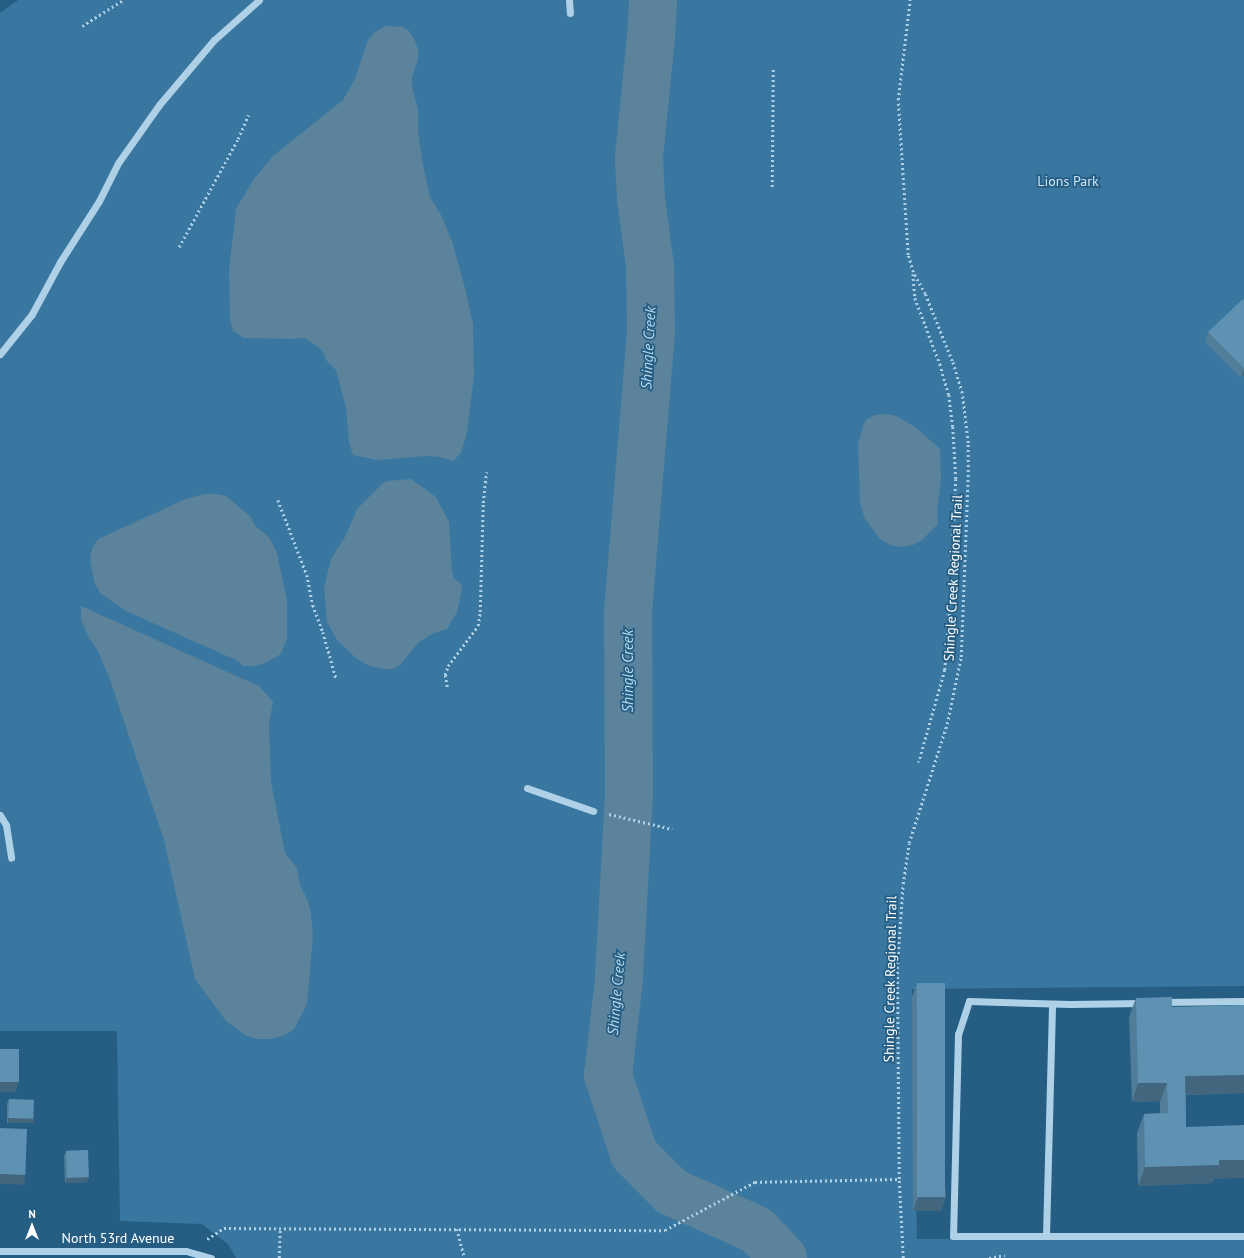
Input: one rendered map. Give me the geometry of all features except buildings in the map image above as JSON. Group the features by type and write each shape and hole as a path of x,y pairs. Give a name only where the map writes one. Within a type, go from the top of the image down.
{"street":[{"path":"0,354 32,314 60,262 99,201 118,163 159,105 214,40 259,0"},
{"path":"569,0 570,13"},
{"path":"527,788 593,811"},
{"path":"0,815 6,825 11,858"},
{"path":"1149,1002 1052,1004 969,1001 958,1034 953,1236 1244,1236"},
{"path":"1157,1002 1244,1001"},
{"path":"1046,1236 1052,1004"},
{"name":"North 53rd Avenue","path":"0,1251 31,1254 186,1251 211,1258"}],"path":[{"path":"82,26 123,0"},
{"name":"Shingle Creek Regional Trail","path":"902,1258 899,1179 897,969 903,884 909,843 947,724 961,657 968,472 968,443 962,393 939,328 925,294 913,272 908,255 898,100 910,0"},
{"path":"772,187 773,67"},
{"path":"179,247 238,139 248,115"},
{"path":"913,272 915,298 940,364 949,395 953,427 956,479 949,623 945,670 919,762"},
{"path":"447,688 445,675 448,666 478,626 480,612 483,503 486,472"},
{"path":"278,500 307,575 313,605 323,632 336,678"},
{"path":"593,811 672,829"},
{"path":"186,1251 224,1228 665,1230 755,1182 899,1179"},
{"path":"279,1258 280,1228"},
{"path":"457,1229 465,1258"}],"green space":[{"name":"Lions Park","path":"18,0 1244,0 1244,986 912,989 917,1239 1244,1238 1244,1258 236,1258 228,1244 202,1224 120,1221 117,1031 0,1031 0,13"}],"shaded area":[{"path":"385,26 403,27 409,31 418,49 418,59 412,78 412,86 418,110 418,131 423,165 430,197 441,215 452,241 473,324 474,376 467,432 461,453 453,461 440,457 427,456 377,460 353,455 349,442 346,408 336,370 326,360 320,348 304,338 244,338 233,331 230,319 229,270 236,209 253,180 273,156 343,100 355,79 368,40 374,33"},
{"path":"887,414 896,416 914,426 940,449 941,479 937,511 938,524 922,540 913,545 900,547 890,545 881,540 865,519 860,503 858,444 863,426 866,420 875,415"},
{"path":"411,479 436,497 449,522 452,572 454,578 462,585 461,595 457,612 447,629 434,633 419,642 399,666 393,669 385,669 370,666 357,659 337,640 327,622 324,588 331,559 345,537 357,509 383,483 388,481"},
{"path":"204,494 226,496 250,516 256,527 269,537 277,553 287,601 287,638 281,654 263,664 243,666 238,661 126,611 100,593 94,581 90,558 92,548 98,539 186,499"},
{"path":"81,606 259,686 273,702 269,724 271,782 285,853 297,868 300,885 308,901 313,936 307,1004 294,1029 285,1035 271,1039 256,1039 245,1035 226,1021 195,979 164,840 109,677 98,651 89,638 81,620"}],"waterway":[{"name":"Shingle Creek","path":"653,0 651,37 639,157 641,199 650,266 651,332 628,613 629,793 619,979 608,1075 634,1154 672,1192 757,1230 783,1258"}]}
